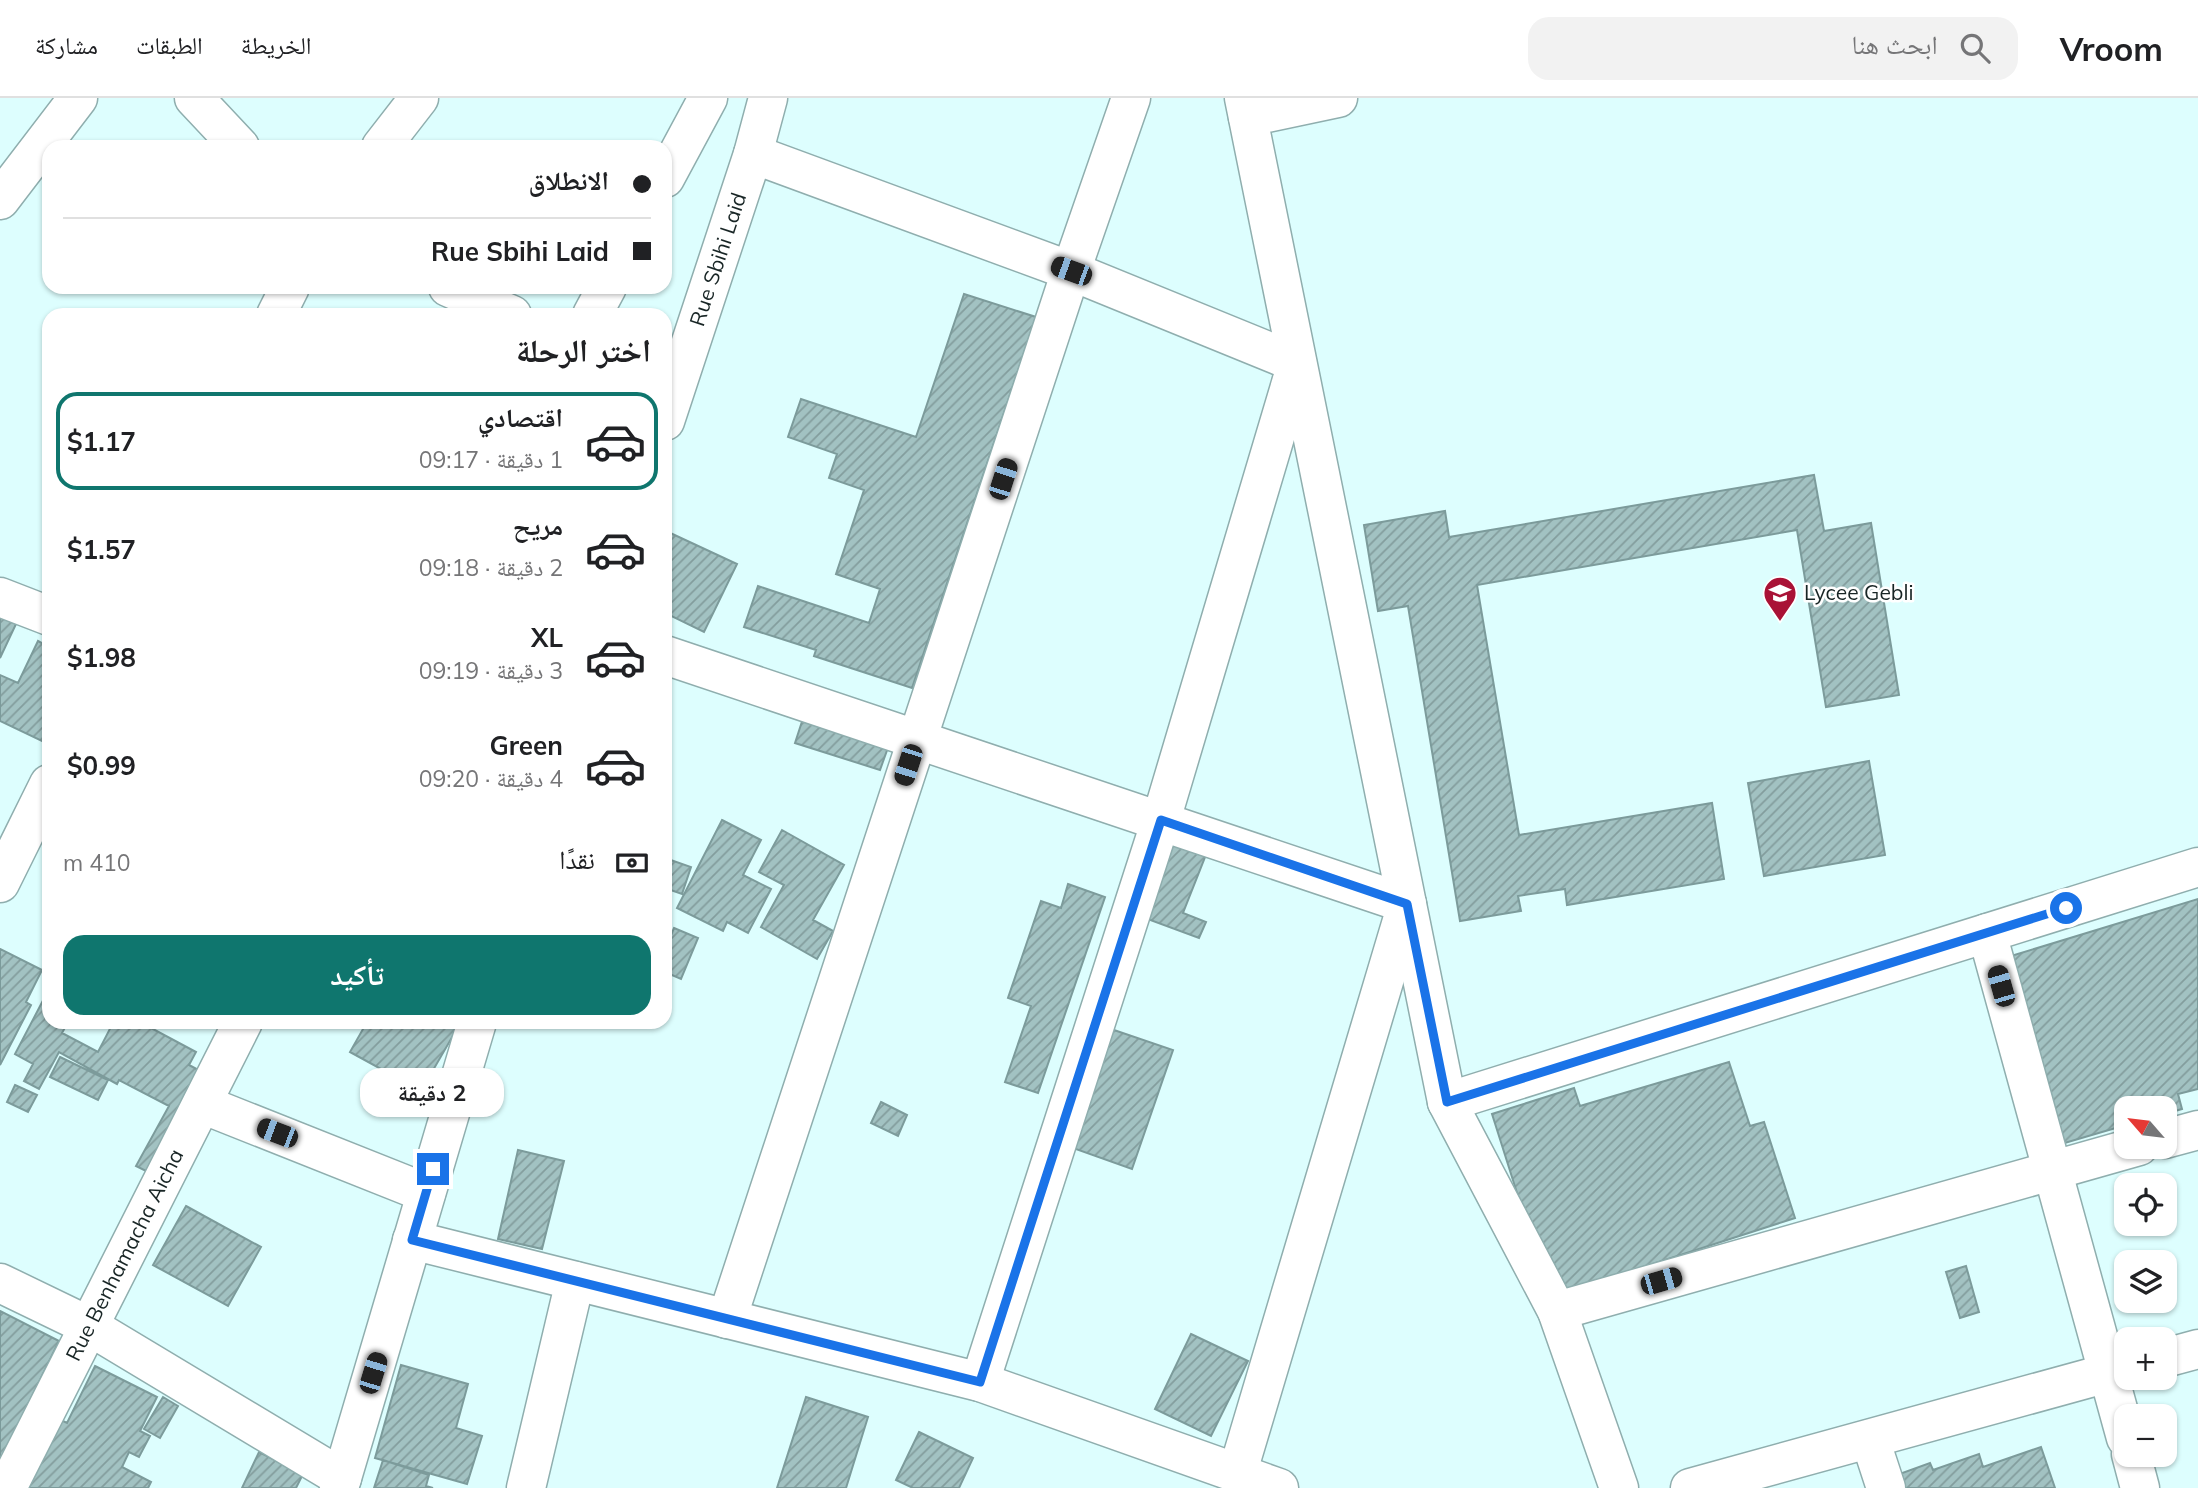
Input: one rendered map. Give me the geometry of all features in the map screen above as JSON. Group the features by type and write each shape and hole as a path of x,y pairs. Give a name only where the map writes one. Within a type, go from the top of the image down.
{"street":[{"path":"46,140 78,98"},
{"path":"194,98 233,140"},
{"path":"386,140 419,98"},
{"path":"672,165 708,98"},
{"name":"Rue Sbihi Laid","path":"672,400 753,154 768,98"},
{"path":"727,1319 1071,271 1131,98"},
{"path":"1338,98 1246,108 1297,363 1447,1102 1557,1311 1619,1488"},
{"path":"0,200 42,145"},
{"path":"753,154 1071,271 1297,363"},
{"path":"464,294 496,308"},
{"path":"980,1382 1161,820 1297,363"},
{"path":"0,597 42,613"},
{"path":"672,657 1407,904"},
{"path":"0,883 42,798"},
{"path":"1447,1102 2198,867"},
{"path":"1238,1471 1407,904"},
{"path":"1987,933 2053,1171 2114,1362"},
{"name":"Rue Benhamacha Aicha","path":"7,1488 240,1029"},
{"path":"0,1283 89,1326 340,1483 475,1029"},
{"path":"202,1104 426,1193"},
{"path":"2177,1136 2198,1130"},
{"path":"1557,1311 2114,1153"},
{"path":"412,1240 980,1382 1238,1471 1279,1488"},
{"path":"526,1488 575,1281"},
{"path":"2177,1355 2198,1349"},
{"path":"1690,1488 2114,1372"},
{"path":"1870,1439 1886,1488"},
{"path":"2134,1467 2140,1488"}],"building":[{"path":"964,294 1036,317 912,688 814,656 816,650 744,627 758,586 869,623 880,589 836,574 864,490 829,478 837,454 788,437 801,399 916,437"},
{"path":"1814,475 1824,531 1871,523 1899,695 1826,707 1797,530 1477,585 1519,835 1712,803 1724,879 1567,905 1565,889 1518,896 1521,911 1460,921 1408,606 1378,611 1364,525 1445,511 1449,537"},
{"path":"672,534 737,564 704,632 672,616"},
{"path":"0,617 16,624 0,658"},
{"path":"38,641 42,643 42,741 0,721 0,675 18,683"},
{"path":"809,700 895,728 880,770 795,743"},
{"path":"1869,761 1885,855 1764,876 1748,783"},
{"path":"722,820 761,840 743,875 771,889 748,933 727,922 723,931 677,908"},
{"path":"782,830 844,865 813,920 833,931 817,959 761,927 784,885 759,872"},
{"path":"1174,834 1209,847 1183,913 1206,922 1199,938 1142,917"},
{"path":"672,860 691,867 682,894 672,890"},
{"path":"1068,884 1105,897 1038,1093 1005,1082 1031,1006 1008,998 1041,901 1061,908"},
{"path":"2198,899 2198,1089 2178,1094 2182,1109 2177,1110 2177,1096 2114,1096 2114,1129 2051,1147 1998,960"},
{"path":"674,928 698,938 681,979 672,975"},
{"path":"0,949 42,970 26,1002 31,1005 0,1065"},
{"path":"42,1002 42,1029 64,1029 62,1033 98,1052 110,1029 153,1029 196,1052 189,1065 204,1073 150,1173 136,1166 169,1106 119,1080 117,1084 59,1052 39,1089 24,1081 33,1064 15,1054"},
{"path":"363,1029 457,1029 421,1091 350,1052"},
{"path":"1111,1029 1173,1050 1132,1169 1070,1147"},
{"path":"60,1057 108,1080 98,1100 50,1077"},
{"path":"1729,1062 1750,1126 1764,1122 1795,1218 1550,1297 1492,1114 1574,1088 1580,1106"},
{"path":"15,1085 37,1095 28,1112 7,1102"},
{"path":"881,1102 907,1115 898,1136 871,1123"},
{"path":"518,1150 564,1161 542,1249 498,1239"},
{"path":"186,1206 261,1247 228,1306 153,1265"},
{"path":"1966,1266 1979,1312 1960,1318 1946,1272"},
{"path":"0,1311 59,1341 0,1462"},
{"path":"1191,1334 1248,1361 1211,1436 1155,1409"},
{"path":"401,1365 468,1384 456,1428 482,1436 467,1484 375,1458"},
{"path":"95,1366 157,1397 140,1431 150,1436 139,1457 129,1452 122,1467 151,1482 148,1488 24,1488 59,1419 67,1423"},
{"path":"163,1397 178,1406 160,1438 144,1429"},
{"path":"806,1397 868,1417 846,1488 777,1488"},
{"path":"919,1432 973,1458 959,1488 913,1488 896,1480"},
{"path":"2041,1447 2055,1488 1895,1488 1891,1477 1930,1463 1933,1470 1979,1454 1983,1467"},
{"path":"259,1452 303,1474 296,1488 242,1488"},
{"path":"383,1460 429,1475 426,1486 433,1488 374,1488"}],"place":[{"name":"Lycee Gebli","path":"1780,623"}],"route":[{"path":"433,1169 412,1240 980,1382 1161,820 1407,904 1447,1102 2066,908"}]}
